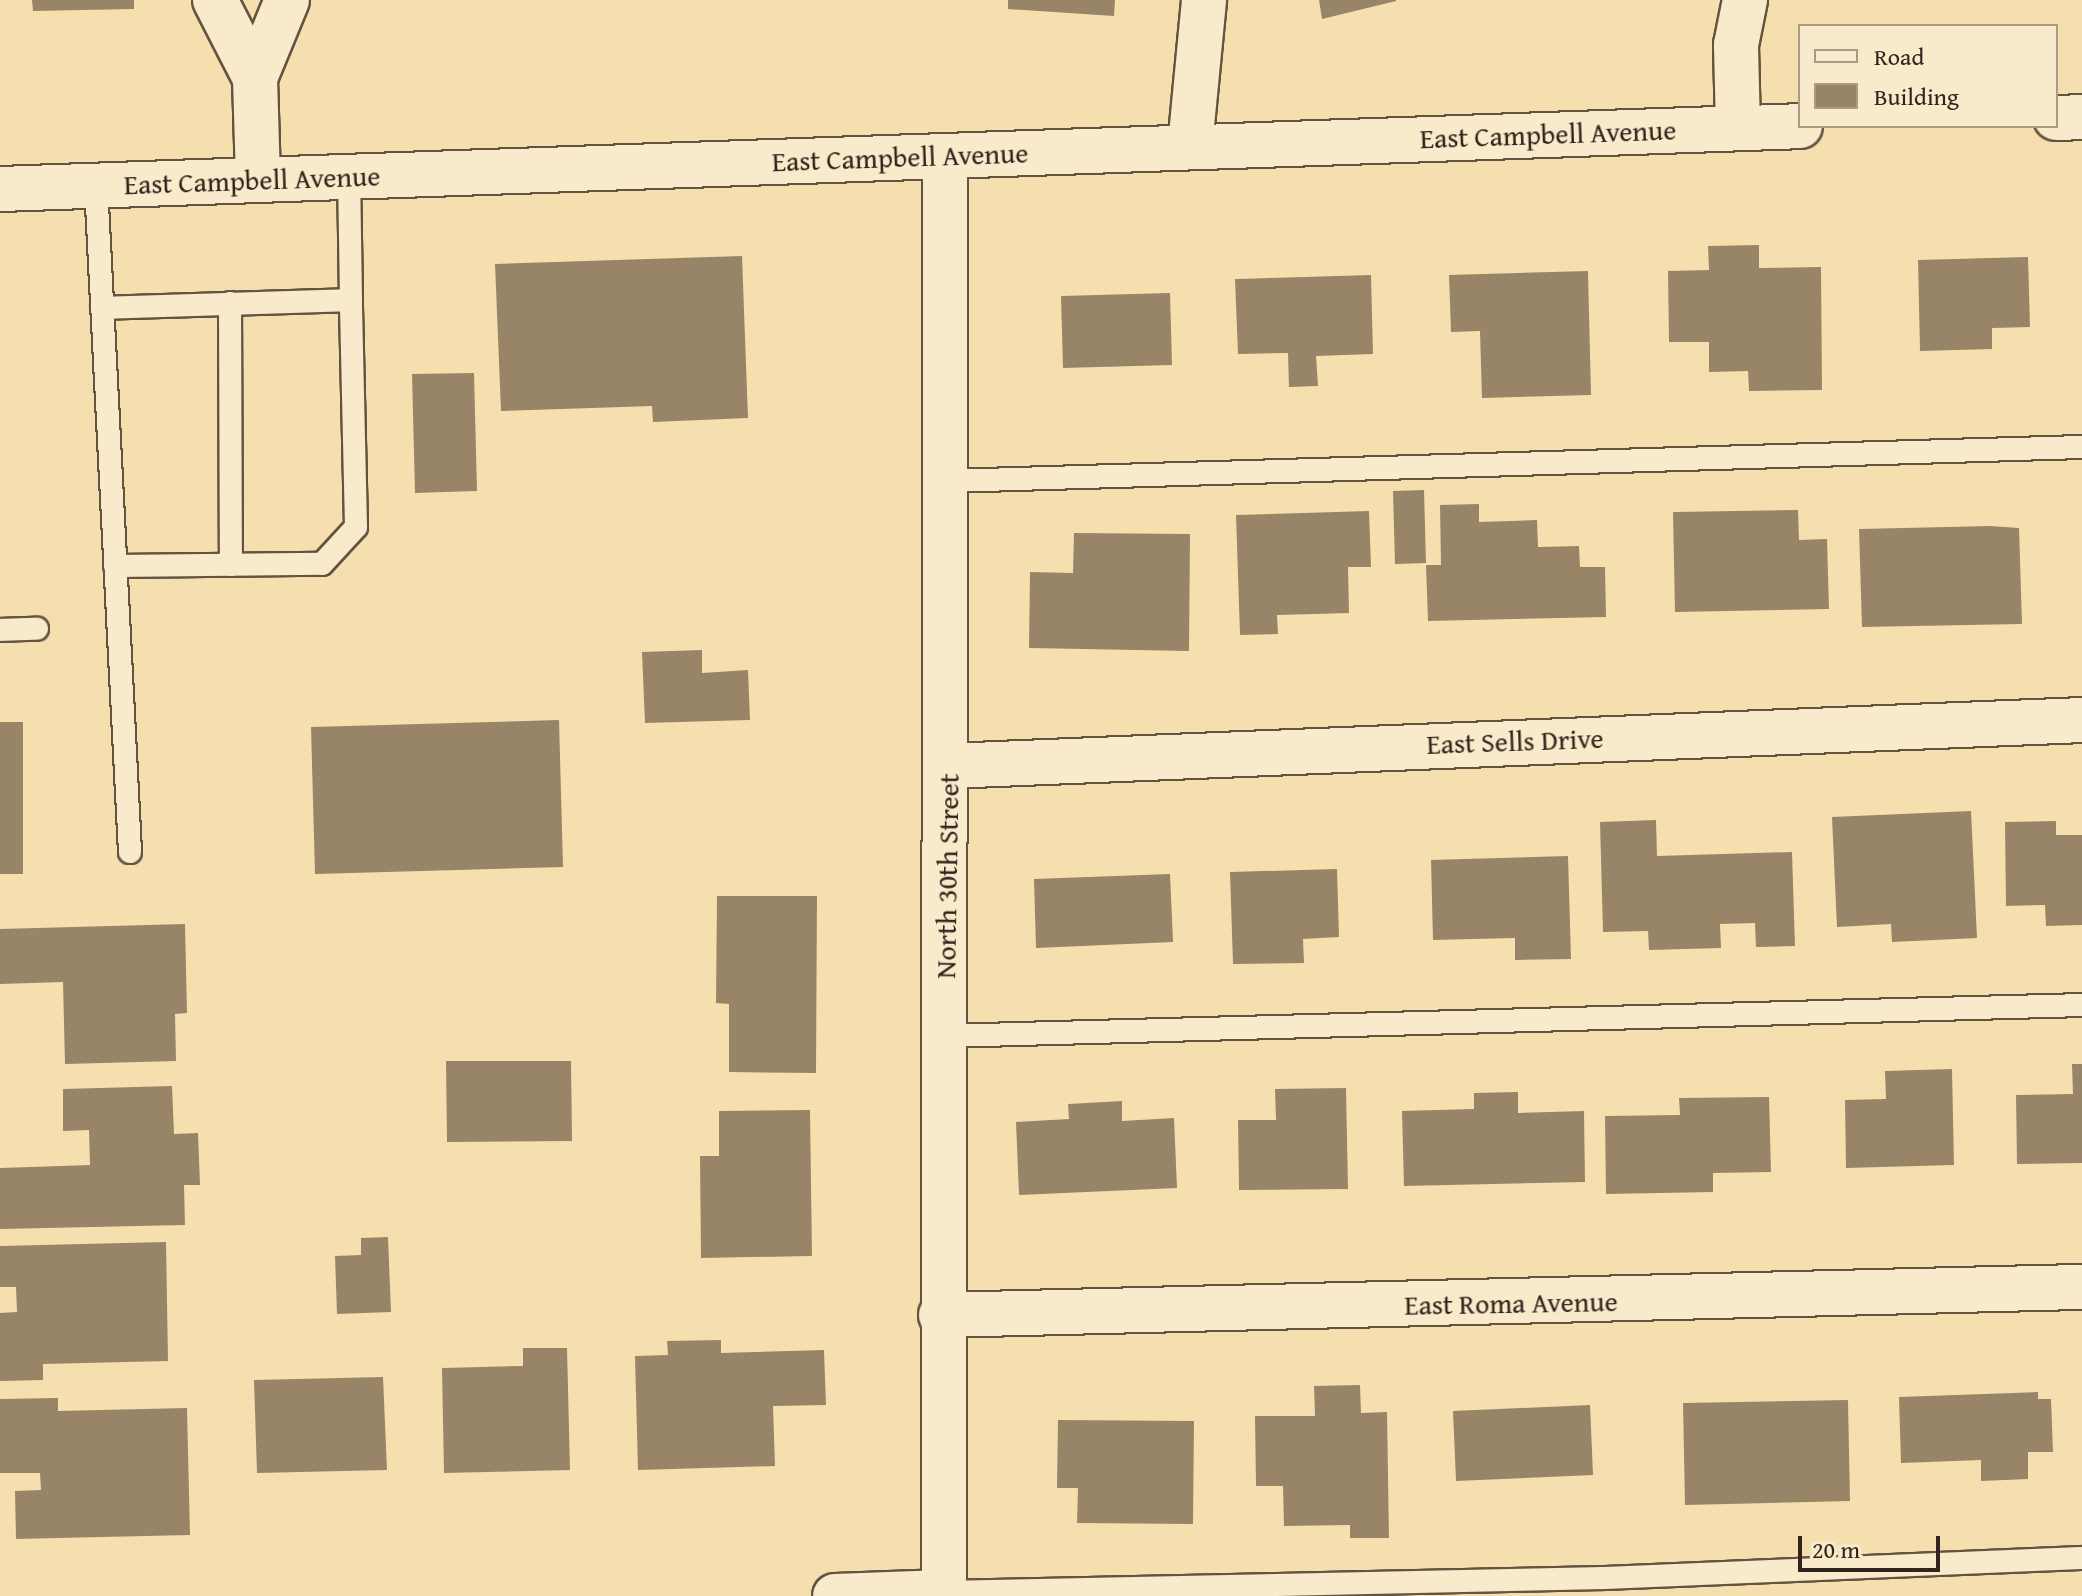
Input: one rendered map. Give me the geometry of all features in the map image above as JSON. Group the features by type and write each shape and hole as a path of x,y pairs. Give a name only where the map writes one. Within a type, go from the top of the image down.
{"street":[{"path":"215,0 255,78"},
{"path":"258,179 255,78 287,0"},
{"path":"1190,146 1204,0"},
{"path":"1738,128 1736,45 1745,0"},
{"path":"2058,118 2082,117"},
{"name":"East Campbell Avenue","path":"0,189 1798,126"},
{"name":"North 30th Street","path":"944,1594 941,1315 949,481 945,156"},
{"name":"East Sells Drive","path":"948,766 2082,720"},
{"name":"East Roma Avenue","path":"941,1315 2082,1287"},
{"path":"835,1596 944,1594"}],"lane":[{"path":"115,566 322,564 356,527 349,176"},
{"path":"96,185 130,852"},
{"path":"102,308 351,300"},
{"path":"230,303 231,565"},
{"path":"949,481 2082,447"},
{"path":"0,630 37,629"},
{"path":"945,1036 2082,1005"},
{"path":"944,1594 1604,1578 2082,1558"}],"building":[{"path":"32,0 134,0 134,9 33,11"},
{"path":"1008,0 1115,0 1114,16 1008,9"},
{"path":"1319,0 1396,0 1396,1 1322,19"},
{"path":"1759,245 1759,268 1821,267 1822,390 1749,391 1748,371 1709,372 1709,342 1669,342 1668,271 1709,270 1708,246"},
{"path":"742,256 748,418 653,422 652,406 501,411 495,264"},
{"path":"2028,257 2030,327 1992,328 1992,349 1920,351 1918,260"},
{"path":"1588,271 1591,395 1482,398 1480,331 1451,332 1449,275"},
{"path":"1371,275 1373,354 1316,356 1318,386 1289,387 1288,353 1238,354 1235,279"},
{"path":"1170,293 1172,365 1063,368 1061,296"},
{"path":"474,373 477,491 415,493 412,374"},
{"path":"1424,490 1426,563 1395,564 1393,491"},
{"path":"1479,504 1479,522 1537,520 1538,547 1579,546 1580,567 1605,567 1606,617 1428,621 1426,565 1441,565 1440,505"},
{"path":"1798,510 1799,540 1827,539 1829,609 1675,612 1673,512"},
{"path":"1369,511 1371,567 1348,567 1349,613 1277,615 1278,634 1240,635 1236,515"},
{"path":"2019,528 2022,624 1862,627 1859,529"},
{"path":"1074,533 1190,534 1189,651 1029,648 1030,572 1073,573"},
{"path":"702,650 702,673 748,670 750,720 645,723 642,652"},
{"path":"559,720 563,867 315,874 311,727"},
{"path":"0,722 23,722 23,874 0,874"},
{"path":"1971,811 1977,938 1892,942 1891,924 1837,927 1832,817"},
{"path":"1656,820 1657,856 1792,852 1795,946 1756,947 1755,923 1720,924 1721,948 1649,950 1648,931 1603,932 1600,822"},
{"path":"2056,821 2056,835 2082,835 2082,925 2046,926 2045,905 2006,906 2005,822"},
{"path":"1568,856 1571,959 1515,960 1515,938 1433,940 1431,860"},
{"path":"1337,869 1339,937 1303,939 1304,963 1233,964 1230,872"},
{"path":"1170,874 1173,942 1036,948 1034,879"},
{"path":"717,896 817,896 816,1073 729,1072 729,1004 716,1003"},
{"path":"185,924 187,1013 175,1014 176,1061 65,1064 63,982 0,984 0,929"},
{"path":"446,1061 571,1061 572,1141 447,1142"},
{"path":"2072,1064 2082,1064 2082,1163 2017,1164 2016,1095 2073,1094"},
{"path":"1952,1069 1954,1165 1846,1168 1845,1100 1886,1099 1885,1071"},
{"path":"172,1086 174,1134 198,1133 200,1185 184,1185 185,1225 0,1229 0,1168 90,1165 89,1130 63,1131 63,1089"},
{"path":"1346,1088 1348,1189 1239,1190 1238,1120 1276,1120 1275,1089"},
{"path":"1518,1092 1518,1113 1584,1111 1585,1182 1404,1186 1402,1111 1474,1109 1474,1093"},
{"path":"1769,1097 1771,1172 1713,1173 1713,1192 1606,1194 1605,1116 1680,1115 1679,1098"},
{"path":"1122,1101 1122,1121 1174,1118 1177,1188 1019,1195 1016,1122 1069,1119 1068,1104"},
{"path":"810,1110 812,1256 701,1258 700,1156 719,1156 719,1111"},
{"path":"388,1237 391,1312 337,1314 335,1256 361,1255 361,1238"},
{"path":"166,1242 168,1361 43,1364 43,1380 0,1381 0,1313 17,1312 16,1287 0,1287 0,1246"},
{"path":"721,1340 721,1353 824,1350 826,1405 773,1406 775,1466 638,1470 635,1356 668,1355 667,1341"},
{"path":"523,1348 567,1348 570,1470 444,1473 442,1368 523,1366"},
{"path":"383,1377 387,1470 257,1473 254,1380"},
{"path":"1360,1385 1361,1413 1387,1412 1389,1538 1350,1538 1350,1525 1284,1526 1283,1486 1256,1486 1255,1416 1315,1416 1314,1386"},
{"path":"2038,1392 2038,1399 2051,1399 2053,1452 2028,1452 2028,1479 1981,1481 1981,1460 1901,1463 1899,1397"},
{"path":"58,1398 58,1411 187,1408 190,1535 16,1539 15,1491 41,1490 40,1473 0,1473 0,1399"},
{"path":"1848,1400 1850,1501 1685,1505 1683,1403"},
{"path":"1590,1405 1593,1475 1456,1481 1453,1411"},
{"path":"1058,1420 1194,1421 1193,1524 1077,1523 1078,1488 1057,1488"}]}
